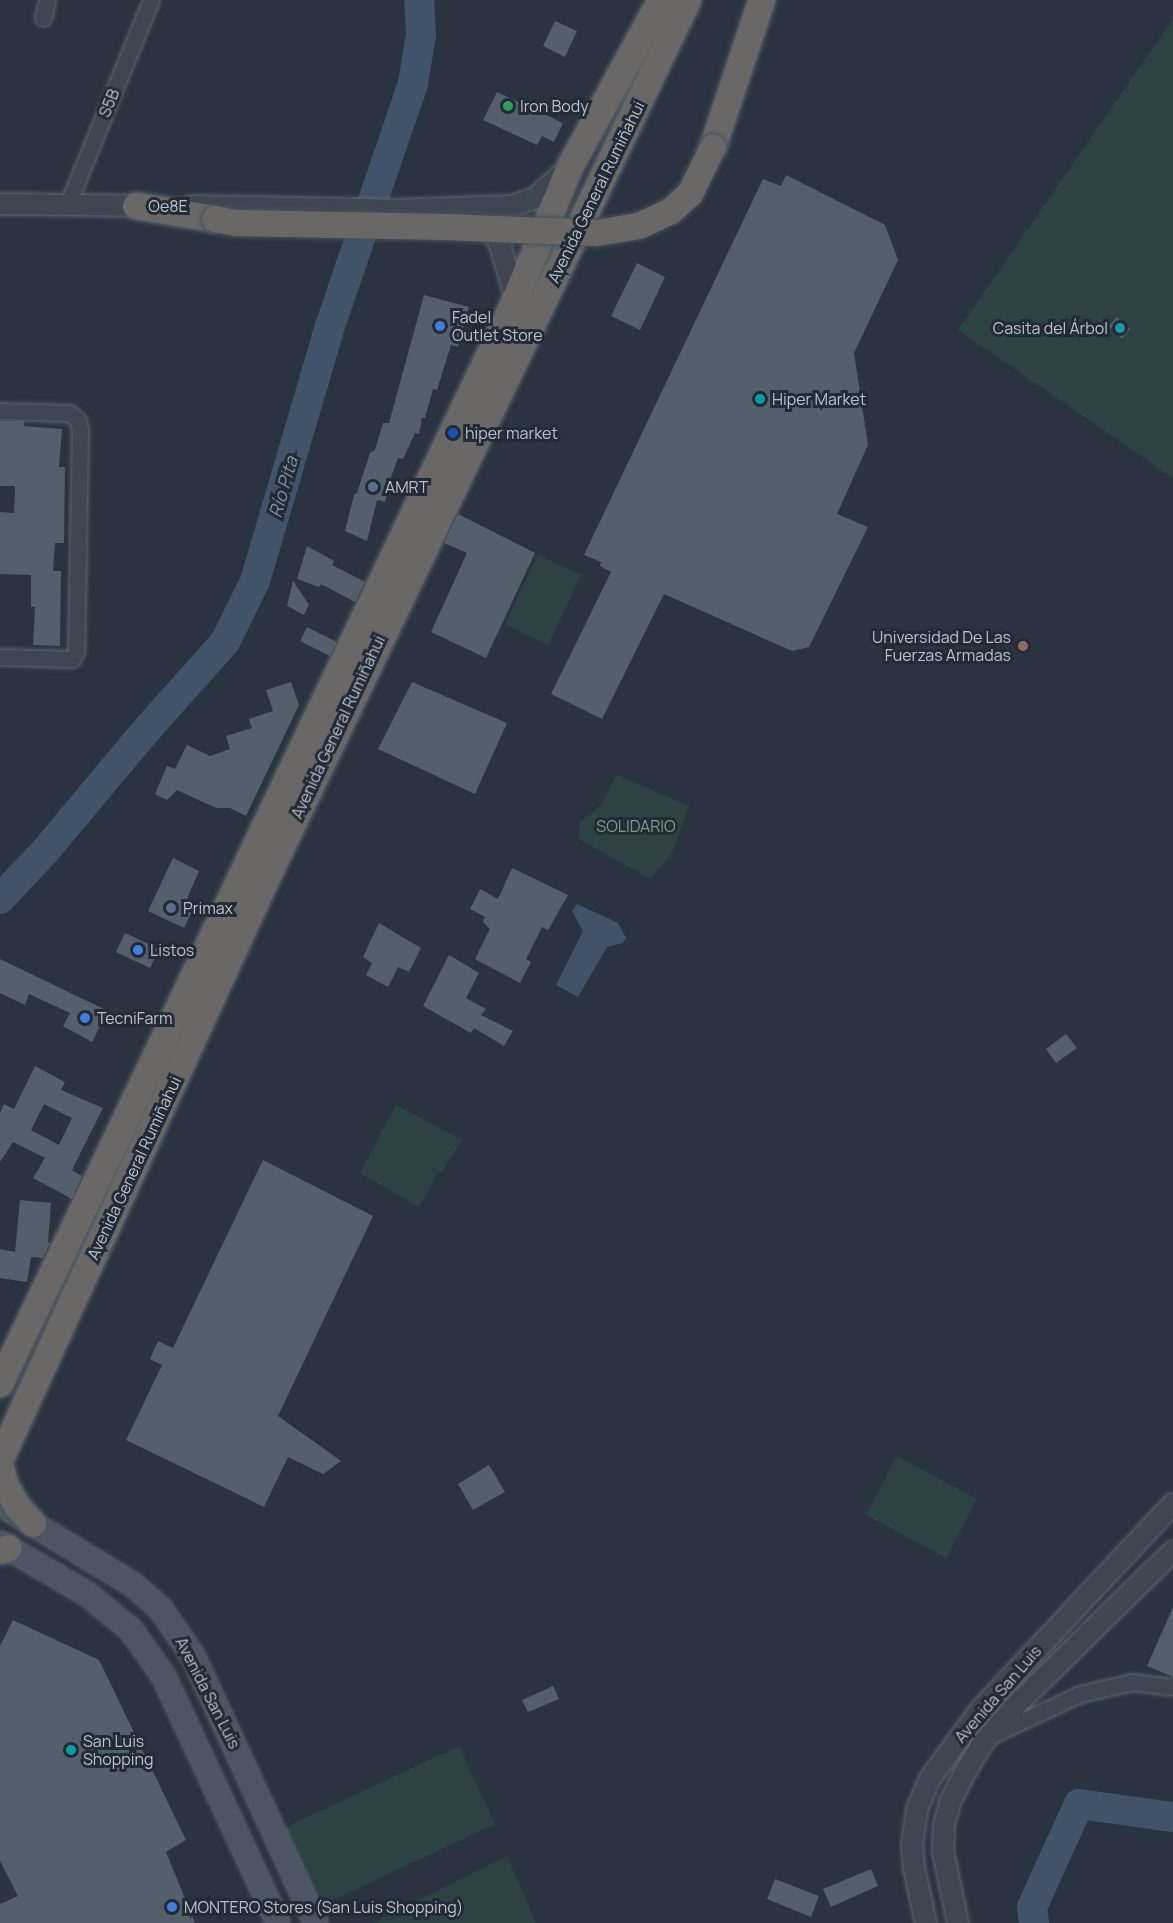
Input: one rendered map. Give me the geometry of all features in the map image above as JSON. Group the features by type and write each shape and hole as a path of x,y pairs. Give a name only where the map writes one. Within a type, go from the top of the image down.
{"highway":[{"name":"Avenida General Rumiñahui","path":"0,1384 516,299 570,167 660,0"},
{"name":"Avenida General Rumiñahui","path":"0,1462 264,884 688,0"},
{"path":"136,206 236,223 446,226 597,233 639,226 671,211 690,194 713,147 762,0"},
{"path":"0,1462 5,1485 17,1506 33,1524"}],"main road":[{"name":"Avenida San Luis","path":"0,1504 132,1584 160,1608 193,1656 316,1923"},
{"name":"Avenida San Luis","path":"3,1547 87,1593 131,1630 163,1675 278,1923"},
{"path":"163,1675 193,1656"}],"street":[{"path":"43,18 47,0"},
{"name":"S5B","path":"67,206 151,0"},
{"path":"516,299 500,245 480,208 512,206 535,198 570,167"},
{"name":"Oe8E","path":"0,204 393,210 480,208"},
{"path":"0,411 69,413 78,420 80,431 76,652 72,658 0,657"},
{"name":"Avenida San Luis","path":"926,1923 914,1868 912,1845 918,1810 929,1780 981,1709 1173,1504"},
{"name":"Avenida San Luis","path":"958,1923 943,1851 944,1825 950,1802 963,1774 988,1737 1017,1704 1173,1551"},
{"path":"988,1737 1080,1694 1132,1682 1173,1687"}],"green space":[{"path":"1173,19 1173,478 958,330"},
{"path":"538,555 581,575 548,645 505,624"},
{"name":"SOLIDARIO","path":"617,775 689,806 672,853 650,879 579,839 579,823 600,806"},
{"path":"396,1105 462,1140 441,1173 426,1165 438,1173 419,1207 360,1173"},
{"path":"897,1456 977,1499 946,1558 866,1515"},
{"path":"459,1746 495,1824 320,1906 284,1828"},
{"path":"507,1856 536,1923 373,1923"}],"water":[{"path":"577,904 618,923 626,938 623,943 607,947 578,997 556,985 583,931 572,911"}],"building":[{"path":"555,21 577,31 565,57 543,46"},
{"name":"Iron Body","path":"497,92 563,123 554,142 542,136 537,145 483,120"},
{"name":"Hiper Market","path":"786,175 885,225 898,260 854,353 868,445 837,514 868,527 809,647 792,651 664,594 602,719 551,694 611,572 600,566 601,562 584,555 763,179 781,186"},
{"path":"637,263 665,277 640,330 611,316"},
{"path":"424,295 469,307 458,347 451,345 437,390 433,389 425,418 422,418 419,434 415,433 403,459 398,458 387,488 389,489 385,502 377,500 367,541 345,531 354,495 357,493 370,453 375,450 383,423 389,423"},
{"name":"Casita del Árbol","path":"1117,317 1130,329 1122,339 1109,326"},
{"path":"0,421 24,421 24,426 62,429 59,467 65,467 64,543 55,543 53,571 61,571 60,646 33,645 35,607 31,607 31,575 0,574 0,512 14,513 15,486 0,486"},
{"path":"458,514 535,553 486,658 431,632 467,553 444,543"},
{"path":"307,546 334,561 332,565 365,582 355,602 321,584 319,587 297,579"},
{"path":"293,581 309,605 304,615 287,606"},
{"path":"307,627 337,642 330,656 300,641"},
{"path":"291,682 299,705 246,816 230,808 216,808 177,790 167,800 155,794 167,766 175,769 187,745 210,756 230,749 226,736 252,728 249,719 273,711 266,690"},
{"path":"412,682 507,723 475,794 378,749"},
{"path":"173,858 199,871 186,901 195,905 184,928 148,911"},
{"path":"512,868 568,895 548,930 542,927 526,959 531,962 520,983 475,959 490,929 483,922 485,917 470,909 480,889 498,899"},
{"path":"379,923 421,948 409,972 398,967 388,987 366,975 372,963 363,957"},
{"name":"Listos","path":"125,933 159,949 150,968 116,952"},
{"path":"449,955 479,973 466,998 486,1009 481,1015 513,1031 504,1046 474,1028 471,1033 423,1006"},
{"path":"0,959 108,1011 92,1042 63,1026 70,1013 29,994 25,1005 0,993"},
{"path":"1066,1034 1077,1048 1056,1063 1046,1049"},
{"path":"35,1066 65,1082 61,1090 103,1108 72,1170 82,1176 72,1199 33,1178 45,1158 13,1142 0,1162 0,1113 4,1104 14,1109","holes":["44,1104 72,1118 59,1145 31,1130"]},
{"path":"263,1160 373,1216 278,1416 341,1461 323,1474 288,1457 264,1507 126,1440 162,1365 150,1359 158,1341 173,1348"},
{"path":"20,1200 51,1203 48,1243 50,1243 43,1258 31,1257 27,1282 0,1278 0,1249 15,1252"},
{"path":"489,1465 505,1492 473,1510 458,1484"},
{"path":"1173,1607 1173,1677 1147,1666"},
{"name":"San Luis Shopping","path":"13,1620 99,1660 186,1840 166,1852 195,1923 0,1923 0,1904 18,1896 0,1861 0,1646"},
{"path":"553,1686 559,1699 528,1712 522,1700"},
{"path":"871,1869 878,1886 831,1907 823,1889"},
{"path":"775,1879 819,1896 811,1917 767,1899"}],"waterway":[{"name":"Río Pita","path":"0,899 46,850 149,727 225,642 255,581 330,326 413,83 421,35 419,0"},
{"path":"1034,1923 1032,1907 1079,1804 1173,1817"}],"place":[{"name":"Iron Body","path":"508,106"},
{"name":"Fadel Outlet Store","path":"440,326"},
{"name":"Casita del Árbol","path":"1120,328"},
{"name":"Hiper Market","path":"760,399"},
{"name":"hiper market","path":"453,433"},
{"name":"AMRT","path":"373,487"},
{"name":"Universidad De Las Fuerzas Armadas","path":"1023,646"},
{"name":"Primax","path":"171,908"},
{"name":"Listos","path":"138,950"},
{"name":"TecniFarm","path":"85,1018"},
{"name":"San Luis Shopping","path":"71,1750"},
{"name":"MONTERO Stores (San Luis Shopping)","path":"172,1907"}]}
